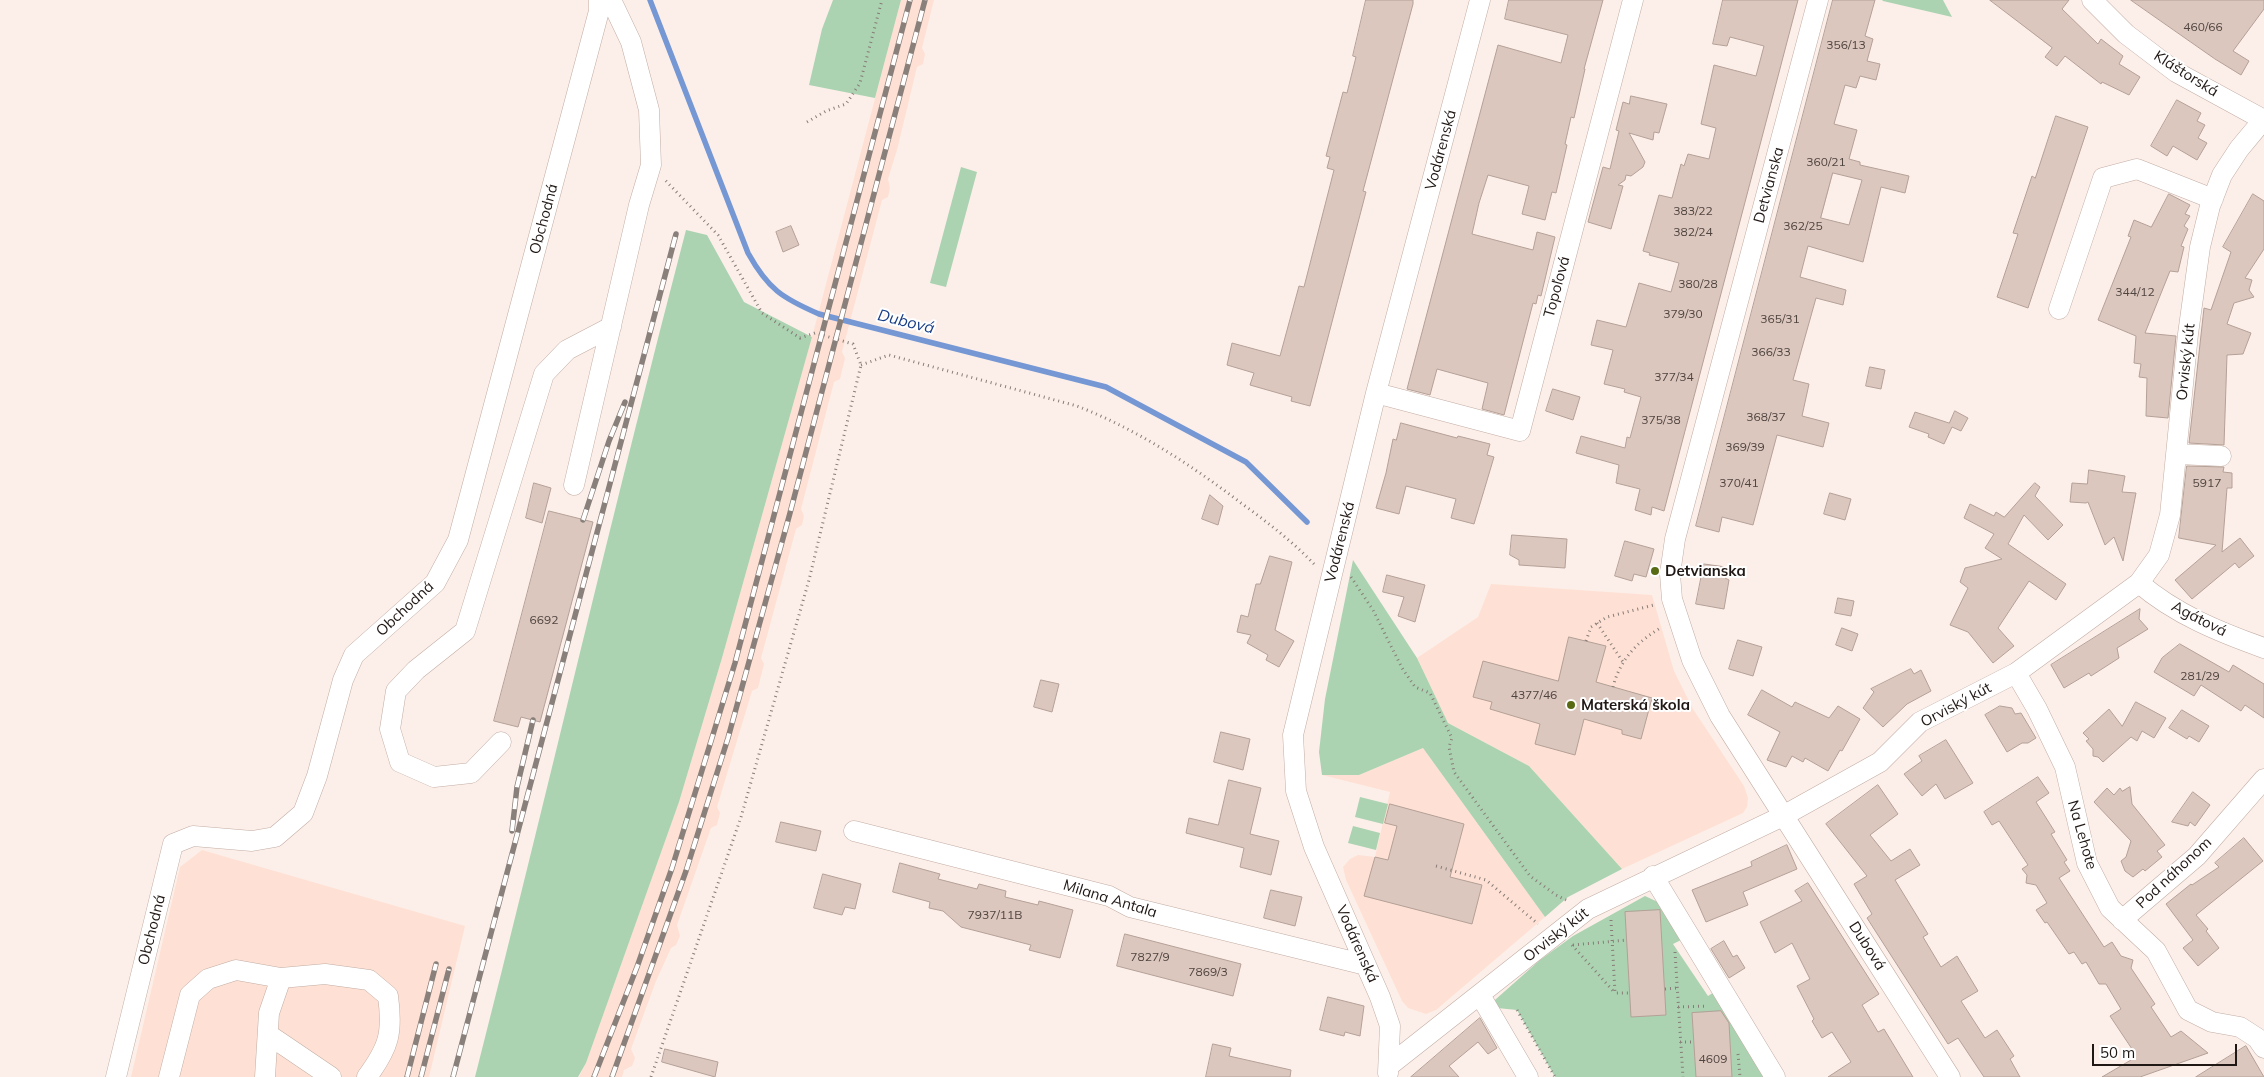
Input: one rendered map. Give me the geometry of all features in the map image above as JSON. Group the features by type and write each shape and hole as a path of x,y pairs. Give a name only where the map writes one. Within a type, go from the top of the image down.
{"street":[{"name":"Obchodná","path":"116,1077 173,844 193,836 252,841 276,838 304,813 317,776 343,680 354,655 436,583 458,540 597,20 599,0"},
{"path":"574,485 650,165 649,110 631,42 611,0"},
{"name":"Vodárenská","path":"1388,1071 1390,1026 1366,965 1314,846 1296,791 1293,735 1376,393 1480,0"},
{"name":"Topoľová","path":"1376,393 1520,431 1633,0"},
{"name":"Detvianska","path":"1783,816 1720,716 1692,660 1672,599 1670,574 1675,539 1818,0"},
{"name":"Kláštorská","path":"2092,0 2126,34 2176,72 2264,120"},
{"name":"Orviský kút","path":"1388,1071 1588,909 1783,816 1880,762 1920,722 2016,674 2139,583 2159,555 2170,515 2188,334 2200,247 2213,199 2222,175 2239,149 2264,120"},
{"path":"2059,309 2104,178 2137,169 2213,199"},
{"path":"501,742 471,773 434,777 400,762 390,729 396,692 416,670 465,632 544,374 567,350 611,327"},
{"path":"2177,454 2222,456"},
{"name":"Agátová","path":"2139,583 2182,613 2219,632 2264,648"},
{"name":"Na Lehote","path":"2016,674 2050,733 2065,767 2087,863 2110,908 2156,951 2188,1010 2212,1022 2240,1027 2257,1038 2264,1048"},
{"name":"Pod náhonom","path":"2122,920 2197,856 2264,779"},
{"name":"Dubová","path":"1783,816 1950,1077"},
{"name":"Milana Antala","path":"854,832 1109,896 1130,907 1366,965"},
{"path":"1654,876 1776,1077"},
{"path":"169,1077 190,995 208,979 236,970 280,978 325,974 369,980 388,996 392,1022 382,1056 367,1077"},
{"path":"265,1077 269,1013 280,978"},
{"path":"1480,995 1528,1077"},
{"path":"268,1035 331,1077"}],"path":[{"path":"807,122 846,104 860,82 882,0"},
{"path":"650,165 718,236 762,313 800,338 814,332 853,344 861,365 809,580 741,817 651,1077"},
{"path":"861,365 889,355 1099,414 1151,440 1222,489 1292,541 1318,568"},
{"path":"1345,573 1350,575 1373,610 1402,668 1415,687 1430,693 1452,738 1449,747 1454,772 1530,876 1571,904"},
{"path":"1586,641 1591,627 1607,616 1660,604"},
{"path":"1597,623 1623,662"},
{"path":"1613,686 1617,672 1623,662 1645,637 1665,625"},
{"path":"1436,866 1486,880 1540,926"},
{"path":"1605,917 1610,914 1615,993"},
{"path":"1568,939 1615,993 1630,993"},
{"path":"1573,945 1627,940"},
{"path":"1675,952 1683,1077"},
{"path":"1665,989 1677,988"},
{"path":"1678,1007 1708,1006"},
{"path":"1517,1010 1555,1077"},
{"path":"1680,1042 1694,1042"}],"shaded area":[{"path":"901,0 934,0 922,48 925,54 923,64 917,67 888,179 890,188 888,197 882,200 842,352 845,358 840,379 834,382 801,509 804,516 802,525 796,529 761,658 764,664 758,688 752,691 717,807 720,813 717,825 711,828 677,925 680,936 676,945 671,948 656,981 631,1049 635,1058 632,1066 624,1070 622,1077 579,1077 586,1063 679,802 722,658 812,337"},
{"path":"1491,584 1652,595 1674,671 1693,709 1744,786 1748,798 1747,807 1743,813 1622,869 1529,766 1448,723 1417,658 1478,617"},
{"path":"1423,748 1545,917 1436,1010 1426,1014 1408,1008 1402,1001 1346,880 1343,867 1350,859 1358,855 1375,857 1390,792 1322,775 1359,775"},
{"path":"202,850 465,926 429,1077 131,1077 180,867"}],"green space":[{"path":"833,0 901,0 875,98 809,85 822,29"},
{"path":"1943,0 1952,17 1883,1"},
{"path":"961,167 977,172 946,287 930,283"},
{"path":"686,230 707,235 744,302 812,337 722,658 679,802 586,1063 578,1077 475,1077 632,442"},
{"path":"1353,560 1417,658 1448,723 1529,766 1622,869 1568,897 1545,917 1423,748 1359,775 1322,775 1319,752 1325,699"},
{"path":"1360,797 1388,804 1383,824 1355,817"},
{"path":"1353,826 1380,833 1376,850 1348,843"},
{"path":"1645,896 1662,904 1685,938 1673,944 1708,996 1719,989 1770,1077 1555,1077 1517,1010 1487,1007 1540,960 1573,936"}],"building":[{"path":"1366,0 1413,0 1413,4 1363,191 1366,192 1310,406 1291,401 1292,397 1250,385 1254,373 1227,365 1232,343 1280,356 1299,286 1304,287 1334,170 1327,168 1330,157 1326,156 1343,92 1347,93 1356,57 1353,56"},
{"path":"1509,0 1603,0 1584,69 1574,118 1571,117 1556,193 1552,192 1545,220 1522,214 1529,186 1488,175 1479,203 1472,234 1533,250 1537,232 1555,237 1541,296 1538,295 1536,304 1533,303 1504,415 1482,409 1488,383 1437,369 1430,395 1407,389 1498,45 1561,63 1568,35 1505,19"},
{"path":"1723,0 1798,0 1664,511 1652,507 1651,515 1635,510 1640,489 1616,483 1619,465 1576,453 1581,436 1625,448 1627,437 1630,438 1641,397 1624,392 1625,389 1604,384 1613,350 1591,345 1597,320 1626,327 1639,283 1671,292 1679,263 1649,255 1650,253 1643,251 1659,195 1672,198 1681,164 1684,166 1688,154 1709,159 1716,128 1701,124 1714,65 1756,76 1764,46 1730,37 1727,46 1713,44"},
{"path":"1833,0 1875,0 1865,36 1873,39 1867,61 1880,64 1876,80 1860,76 1856,88 1845,85 1834,124 1857,130 1849,159 1860,162 1860,165 1909,176 1905,193 1881,187 1863,262 1808,246 1800,277 1846,290 1843,305 1816,298 1793,380 1809,384 1802,416 1829,423 1823,447 1777,435 1753,525 1722,517 1719,532 1696,526","holes":["1833,173 1862,180 1849,225 1821,218"]},
{"path":"1990,0 2069,0 2062,9 2098,44 2101,39 2123,56 2119,64 2140,77 2129,95 2102,82 2101,84 2065,56 2057,66 2045,57 2052,48"},
{"path":"2131,0 2264,0 2264,9 2233,51 2249,61 2241,75"},
{"path":"1631,96 1667,104 1659,133 1654,132 1653,140 1629,133 1645,162 1643,167 1631,176 1626,175 1625,180 1618,185 1623,186 1611,229 1588,222 1603,167 1610,169 1619,131 1616,130 1623,102 1629,104"},
{"path":"2177,100 2201,113 2197,121 2205,125 2198,138 2207,143 2197,160 2173,146 2167,156 2151,146"},
{"path":"2056,116 2088,127 2028,308 1997,297 2018,234 2013,233 2032,176 2035,178"},
{"path":"2169,194 2190,205 2185,214 2190,216 2184,226 2188,229 2181,246 2184,247 2178,272 2170,271 2145,333 2176,336 2168,418 2146,416 2147,378 2139,377 2141,364 2134,363 2136,336 2098,320 2131,237 2128,236 2134,220 2151,227"},
{"path":"2253,194 2264,201 2264,249 2245,278 2252,280 2249,290 2254,297 2234,303 2227,324 2251,333 2243,354 2227,355 2224,445 2189,443 2204,308 2211,310 2231,252 2223,247"},
{"path":"791,226 799,245 783,252 776,232"},
{"path":"1870,367 1885,370 1881,389 1866,386"},
{"path":"1553,389 1580,397 1573,420 1546,411"},
{"path":"1955,411 1968,418 1961,431 1952,427 1944,444 1928,437 1929,434 1909,427 1915,412 1949,423"},
{"path":"1401,423 1457,438 1458,436 1490,444 1487,455 1494,457 1474,524 1451,518 1456,499 1406,486 1399,514 1376,508 1393,439 1396,440"},
{"path":"2187,466 2224,467 2223,472 2232,473 2232,488 2227,488 2222,552 2240,538 2254,556 2239,568 2235,563 2192,599 2175,580 2216,545 2179,538"},
{"path":"2089,470 2125,476 2122,492 2136,493 2123,561 2114,537 2105,545 2088,502 2070,502 2072,483 2087,484"},
{"path":"534,483 551,488 542,523 526,518"},
{"path":"2035,483 2040,487 2035,496 2063,525 2048,540 2024,515 2008,544 2066,584 2056,600 2029,581 1998,628 2014,646 1993,663 1968,632 1950,625 1968,588 1960,582 1965,568 2002,559 1985,548 1994,534 1964,518 1970,504 1994,516 1996,512 2004,517"},
{"path":"1830,493 1851,499 1845,520 1824,514"},
{"path":"1210,495 1223,506 1218,525 1202,519"},
{"path":"549,511 593,522 540,722 521,717 518,727 494,721"},
{"path":"1512,535 1567,539 1565,568 1519,565 1519,560 1510,555"},
{"path":"1625,541 1654,549 1646,577 1634,574 1632,581 1615,576"},
{"path":"1270,556 1292,562 1275,630 1294,641 1279,667 1266,660 1268,655 1247,643 1251,635 1237,632 1241,615 1248,617 1256,584 1260,584"},
{"path":"1704,564 1726,567 1725,578 1729,580 1724,609 1696,604"},
{"path":"1387,575 1425,585 1415,622 1398,616 1404,597 1383,592"},
{"path":"1838,598 1854,601 1851,616 1835,613"},
{"path":"2140,609 2139,619 2148,629 2117,648 2119,658 2091,676 2089,673 2064,688 2051,665"},
{"path":"1842,628 1858,634 1852,651 1836,645"},
{"path":"1569,637 1606,646 1596,682 1652,698 1641,739 1622,734 1622,730 1584,719 1575,755 1535,744 1540,724 1490,709 1492,702 1473,697 1483,661 1558,681"},
{"path":"1738,640 1762,647 1753,676 1729,669"},
{"path":"2180,644 2229,672 2233,665 2264,684 2264,718 2245,705 2241,711 2201,685 2194,696 2154,672 2162,658"},
{"path":"1911,669 1914,674 1921,670 1931,691 1907,704 1883,727 1863,708 1874,692 1871,689"},
{"path":"1041,680 1059,684 1052,712 1034,707"},
{"path":"1762,690 1792,707 1795,702 1829,718 1838,706 1860,719 1828,771 1805,758 1803,762 1792,756 1786,767 1767,760 1780,732 1748,715"},
{"path":"2136,702 2166,718 2154,738 2142,731 2137,741 2131,737 2103,762 2098,757 2093,756 2093,749 2086,741 2089,739 2083,733 2109,709 2122,726"},
{"path":"2000,706 2012,708 2015,714 2021,713 2036,738 2028,743 2022,743 2007,752 1985,715"},
{"path":"2182,710 2209,726 2199,742 2189,736 2187,739 2169,728"},
{"path":"1221,732 1250,739 1243,770 1214,762"},
{"path":"1946,740 1973,783 1945,799 1936,784 1922,796 1904,774 1922,761 1919,756"},
{"path":"2038,777 2049,793 2036,802 2055,832 2051,834 2067,860 2064,862 2070,871 2059,878 2104,947 2112,942 2121,956 2133,960 2131,968 2155,1004 2151,1007 2171,1037 2181,1031 2208,1053 2140,1077 2102,1077 2131,1060 2127,1053 2132,1049 2110,1016 2121,1009 2106,984 2099,984 2086,962 2082,964 2074,952 2069,954 2047,922 2045,923 2036,910 2047,903 2036,885 2026,883 2027,875 2022,869 2028,865 1999,821 1992,825 1984,812"},
{"path":"1229,780 1261,788 1250,834 1279,841 1271,875 1240,867 1244,848 1186,833 1189,818 1218,825"},
{"path":"1878,785 1898,814 1870,835 1891,861 1910,849 1920,865 1895,880 1928,934 1923,937 1941,967 1957,956 1978,991 1961,1001 1985,1038 1997,1030 2014,1056 2010,1059 2020,1077 1984,1077 1958,1038 1948,1044 1867,918 1872,914 1854,884 1867,876 1826,824"},
{"path":"2130,787 2132,804 2165,845 2157,851 2162,857 2145,871 2143,869 2133,877 2125,871 2121,861 2126,857 2131,841 2094,802 2107,788 2114,795 2120,788 2122,791"},
{"path":"2193,792 2210,805 2195,826 2190,822 2188,826 2172,822"},
{"path":"1390,804 1464,824 1450,877 1482,885 1472,924 1364,896 1375,857 1388,860 1397,826 1385,823"},
{"path":"781,822 821,831 816,851 776,842"},
{"path":"2244,838 2263,861 2196,915 2208,929 2206,931 2219,948 2198,966 2183,948 2193,940 2166,904 2191,884 2219,867 2215,863"},
{"path":"1787,845 1797,869 1743,892 1748,905 1706,922 1692,890 1752,866 1751,862"},
{"path":"900,863 940,874 938,879 977,889 979,884 1006,891 1005,897 1038,905 1039,901 1073,910 1060,958 1029,950 1031,945 961,927 943,911 929,908 930,902 893,892"},
{"path":"823,874 861,884 855,909 845,907 842,915 814,908"},
{"path":"1808,883 1879,994 1862,1005 1878,1032 1884,1029 1913,1077 1828,1077 1851,1062 1832,1032 1822,1038 1812,1021 1814,1019 1797,986 1810,979 1792,943 1775,953 1760,922 1802,901 1795,891"},
{"path":"1271,890 1302,897 1295,926 1264,918"},
{"path":"1660,910 1666,1015 1631,1017 1625,912"},
{"path":"1125,934 1241,964 1233,996 1117,966"},
{"path":"1724,941 1733,957 1737,955 1745,968 1729,978 1711,949"},
{"path":"1328,997 1364,1006 1360,1036 1345,1032 1344,1036 1320,1030"},
{"path":"1721,1011 1729,1023 1732,1077 1696,1077 1692,1013"},
{"path":"1480,1018 1497,1048 1488,1054 1478,1042 1449,1066 1459,1077 1411,1077"},
{"path":"1213,1044 1231,1048 1229,1056 1291,1070 1290,1077 1206,1077"},
{"path":"2246,1046 2264,1077 2196,1077"},
{"path":"665,1049 718,1062 715,1077 662,1062"}],"waterway":[{"name":"Dubová","path":"650,0 748,253 762,275 777,291 795,303 819,314 1106,387 1246,462 1307,522"}],"railway":[{"path":"594,1077 637,967 672,868 735,663 910,0"},
{"path":"612,1077 686,871 728,738 790,513 925,0"},
{"path":"453,1077 676,234"},
{"path":"583,520 609,441 625,402"},
{"path":"512,831 517,787 533,720"},
{"path":"407,1077 436,964"},
{"path":"421,1077 449,969"}],"place":[{"name":"Detvianska","path":"1655,571"},
{"name":"Materská škola","path":"1571,705"}]}
